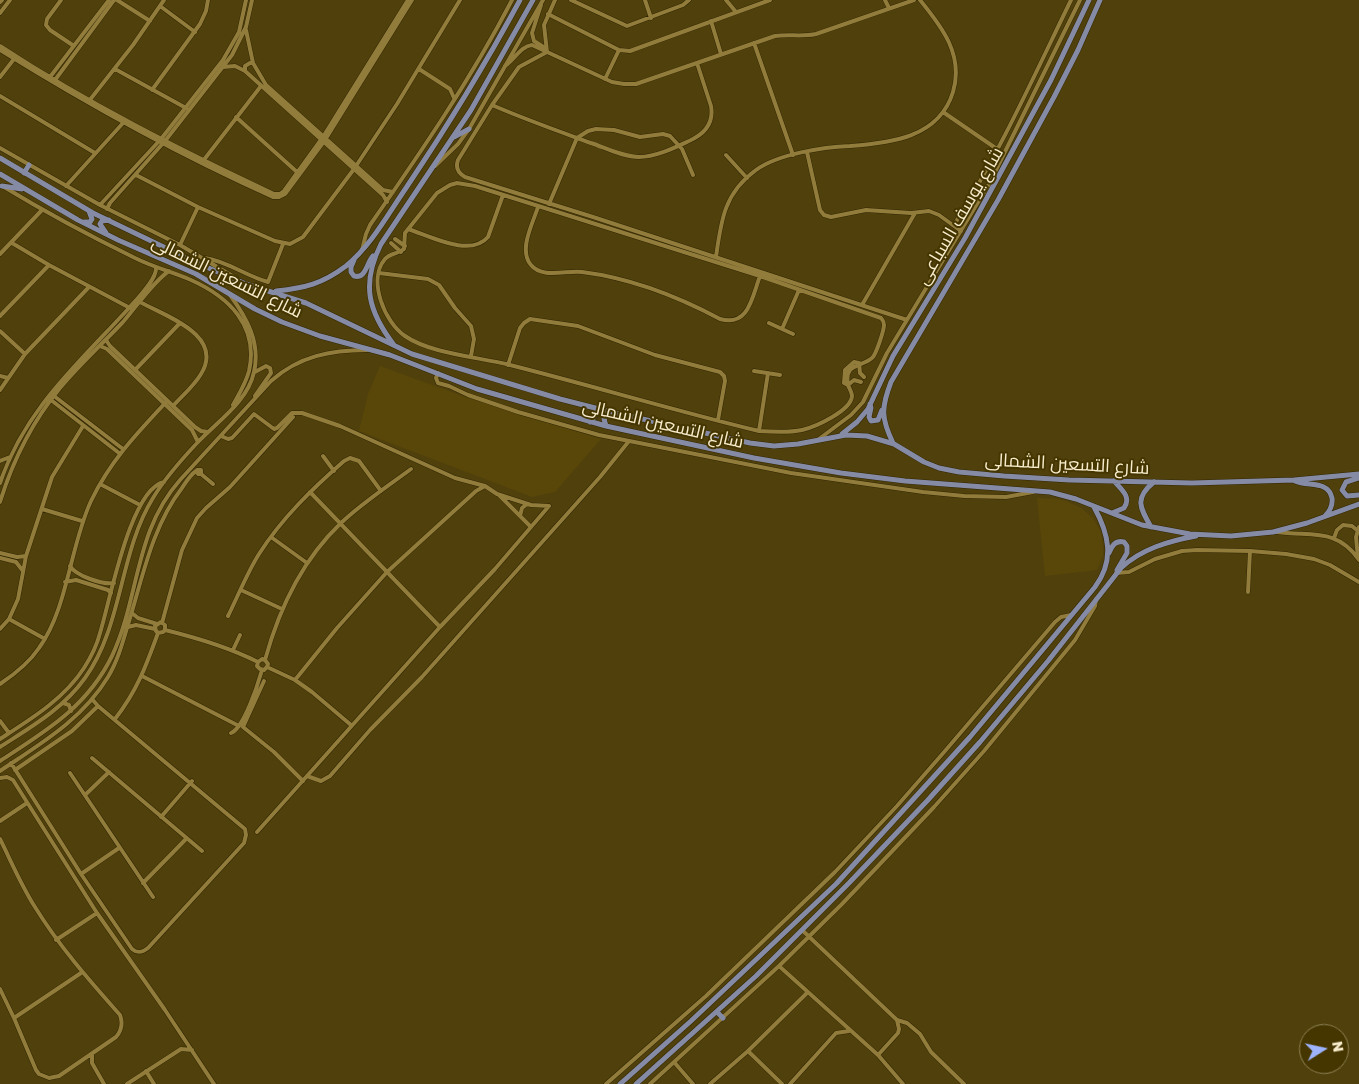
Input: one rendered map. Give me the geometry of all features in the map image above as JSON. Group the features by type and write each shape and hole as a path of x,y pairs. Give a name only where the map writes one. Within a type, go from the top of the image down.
{"main road":[{"path":"274,292 311,286 331,276 357,256 386,218 433,148 472,85 520,0"},
{"path":"357,256 350,270 352,275 357,277 364,274 369,260 389,239 431,168 476,101 534,0"},
{"name":"شارع يوسف السباعى","path":"840,436 857,422 870,404 883,373 965,238 1051,80 1089,0"},
{"name":"شارع يوسف السباعى","path":"883,409 885,397 896,373 998,200 1060,87 1100,0"},
{"path":"490,40 496,44"},
{"path":"1051,80 1052,85 1060,87"},
{"path":"472,85 475,89 482,90"},
{"path":"1044,92 1050,91 1054,97"},
{"path":"466,95 474,97 476,101"},
{"path":"452,139 469,129"},
{"path":"426,144 433,148"},
{"name":"شارع التسعين الشمالى","path":"0,158 89,211 198,263 240,281 321,310 427,359 610,412 763,445 789,446 840,436 867,436 894,444 928,464 953,471 1004,476 1207,483 1294,480 1359,474"},
{"path":"24,173 28,165"},
{"name":"شارع التسعين الشمالى","path":"0,174 106,234 196,274 255,309 282,322 325,337 376,350 486,392 589,422 754,458 841,473 914,482 1061,494 1111,514 1151,527 1201,535 1231,536 1275,532 1322,518 1359,504"},
{"path":"1,185 26,190"},
{"path":"84,222 90,222 92,219 89,211"},
{"path":"106,234 100,223 110,220"},
{"path":"376,253 369,275 370,300 381,325 394,345"},
{"path":"899,333 905,337"},
{"path":"870,404 869,417 871,421 878,420 883,409"},
{"path":"589,422 596,416 594,408"},
{"path":"883,409 885,425 894,444"},
{"path":"606,426 605,417 610,412"},
{"path":"1359,478 1346,482 1342,490 1347,496 1359,495"},
{"path":"1294,480 1301,483 1321,485 1329,492 1332,499 1331,507 1322,518"},
{"path":"1111,514 1124,508 1127,501 1126,495 1114,481"},
{"path":"1151,527 1141,509 1141,500 1145,489 1154,482"},
{"path":"1094,506 1105,532 1109,553"},
{"path":"636,1084 717,1012 849,883 980,742 1048,660 1116,573 1130,560 1147,550 1171,541 1201,535"},
{"path":"620,1084 691,1021 836,884 970,737 1099,580 1109,553 1116,542 1124,542 1128,546 1127,553 1118,566 1116,573"},
{"path":"717,1012 723,1018"}],"street":[{"path":"0,12 10,0"},
{"path":"61,0 47,19 46,25 50,30 74,46"},
{"path":"50,77 109,0"},
{"path":"54,80 116,0 150,21"},
{"path":"89,101 115,69 164,0"},
{"path":"152,90 195,32 203,18 208,0"},
{"path":"100,205 162,142 223,60 241,27 246,0"},
{"path":"107,209 223,67 237,47 246,27 252,0"},
{"path":"383,46 408,0"},
{"path":"0,46 71,92 162,142 216,171 277,198 285,194 323,140 412,0"},
{"path":"136,175 198,207 283,244 290,244 303,237 354,168 419,69 460,0"},
{"path":"362,250 366,234 462,88 512,0"},
{"path":"547,52 543,29 555,0"},
{"path":"571,0 624,26 630,26 651,18 683,5 689,0"},
{"path":"645,0 651,18"},
{"path":"726,0 736,12"},
{"path":"548,14 619,50 630,51 770,0"},
{"path":"886,0 888,8"},
{"path":"505,66 527,46 532,45 618,84 636,84 754,43 784,35 809,36 914,0"},
{"path":"716,257 721,224 726,207 734,193 747,178 762,166 807,152 896,141 922,130 936,120 943,112 954,88 955,70 953,53 942,28 920,0"},
{"path":"954,225 997,149 1049,48 1071,0"},
{"path":"818,441 854,412 863,402 872,381 899,333 989,184 1080,0"},
{"path":"542,1 532,36 534,41 545,48 547,52"},
{"path":"431,168 446,157 469,129 542,1"},
{"path":"0,2 5,6"},
{"path":"160,6 195,32"},
{"path":"711,21 722,54"},
{"path":"246,27 254,63 266,85 323,140"},
{"path":"754,43 793,155"},
{"path":"0,50 123,123 275,194 282,192 323,140"},
{"path":"605,79 619,50"},
{"path":"547,52 519,67 492,105 458,160 457,170 465,177 579,212 907,320"},
{"path":"0,77 14,59"},
{"path":"244,71 245,66 254,63"},
{"path":"492,105 577,138 637,157 655,154 700,136 709,125 711,106 697,63"},
{"path":"223,67 235,66 244,71 383,194 387,202"},
{"path":"115,69 186,108"},
{"path":"419,69 450,89 454,99"},
{"path":"203,161 261,86"},
{"path":"450,89 462,88"},
{"path":"0,96 95,154"},
{"path":"943,112 997,149"},
{"path":"236,118 297,172"},
{"path":"66,186 123,123"},
{"path":"549,204 577,138 588,131 608,129 636,136 668,135 679,145 693,175"},
{"path":"0,148 107,209 180,245 225,270 240,281"},
{"path":"807,152 820,210 826,216 831,217 866,210 915,213 932,212 961,231"},
{"path":"726,155 747,178"},
{"path":"354,168 384,190 393,192"},
{"path":"466,184 538,207 590,221 760,276 878,317 884,321 884,327 874,355 871,359 853,367 848,373 848,385 852,395 850,401 838,413 823,423 803,430 792,432 759,431 508,365 420,345 404,336 392,324 382,308 379,295 379,273 382,262 385,258 401,252 405,246 404,234 437,193 450,185 466,184"},
{"path":"1,185 95,239 156,268 191,280 217,293 230,305 243,322 249,341 250,365 245,383 232,408"},
{"path":"408,229 460,246 476,246 488,238 502,195"},
{"path":"180,245 198,207"},
{"path":"538,207 526,246 526,253 531,266 542,272 581,272 628,282 671,296 727,322 743,316 748,309 760,276"},
{"path":"0,254 42,210"},
{"path":"862,305 915,213"},
{"path":"389,239 405,246"},
{"path":"389,239 401,252"},
{"path":"12,243 130,308"},
{"path":"202,258 215,260 268,282 283,244"},
{"path":"0,316 49,265"},
{"path":"0,483 23,431 44,401 66,374 130,308 154,278 156,268"},
{"path":"0,502 15,459 28,434 51,400 168,271"},
{"path":"379,273 428,279 439,284 455,308 471,326 474,339 471,356"},
{"path":"0,390 25,354 89,287"},
{"path":"782,329 799,290"},
{"path":"0,745 45,718 63,703 89,672 104,642 135,536 153,497 198,442 245,393 254,372 255,350 251,330 242,310 228,293"},
{"path":"140,302 180,323 199,336 204,345 205,366 199,377 173,406"},
{"path":"508,365 520,328 530,319 578,326 655,355 720,372 724,376 725,381 718,420"},
{"path":"769,322 793,334"},
{"path":"135,370 180,323"},
{"path":"0,331 25,354"},
{"path":"106,340 192,430 198,442"},
{"path":"100,346 198,429 208,432"},
{"path":"198,472 191,474 169,507 155,536 120,653 109,676 91,700 63,729 2,770 0,762 51,728 71,712 101,675 120,636 144,535 175,485 253,400 282,372 304,360 341,351 376,350"},
{"path":"859,363 860,373 872,381"},
{"path":"253,400 271,373 270,368 266,366 254,372"},
{"path":"754,371 780,375"},
{"path":"759,431 768,373"},
{"path":"438,374 436,380 438,383 468,395 585,431 791,473 923,492 994,497 1021,495 1037,491"},
{"path":"0,376 8,378"},
{"path":"848,385 854,380 870,386"},
{"path":"54,396 123,449"},
{"path":"51,400 120,453"},
{"path":"0,684 25,665 45,640 54,622 82,522 100,484 123,449 166,402"},
{"path":"221,436 228,439 232,438 254,414 274,429 292,414 296,412 302,413 340,426 454,478 485,486 497,494 531,527"},
{"path":"115,719 132,695 142,676 182,550 197,518 230,486 293,417"},
{"path":"0,628 10,620 18,599 26,556 52,477 83,426"},
{"path":"23,431 28,434"},
{"path":"307,776 321,781 330,776 370,730 422,677 588,491 629,441"},
{"path":"323,456 334,471"},
{"path":"0,461 10,457"},
{"path":"228,616 259,555 271,537 290,512 347,459 357,459 381,491"},
{"path":"192,466 212,484"},
{"path":"351,725 312,692 294,680 268,667 265,660 282,609 307,563 341,523 411,469"},
{"path":"0,739 34,717 60,696 80,673 98,641 127,537 140,505 152,487 164,482"},
{"path":"100,484 140,505"},
{"path":"294,680 387,572 476,490 485,486"},
{"path":"310,492 440,627"},
{"path":"257,832 351,725 495,569 549,506 535,506 497,494"},
{"path":"163,503 169,507"},
{"path":"520,516 522,508 528,504"},
{"path":"42,509 82,522"},
{"path":"142,518 147,523 152,523"},
{"path":"1334,538 1337,530 1344,525 1358,529 1358,559"},
{"path":"1275,532 1313,534 1334,538 1344,544 1358,559"},
{"path":"135,536 144,535"},
{"path":"271,537 307,563"},
{"path":"1116,573 1129,572 1155,559 1182,551 1250,551 1314,559 1330,565 1359,582"},
{"path":"1248,592 1250,551"},
{"path":"0,553 17,557 26,556"},
{"path":"0,558 16,562 23,571"},
{"path":"70,566 79,575 106,583 114,583"},
{"path":"65,582 76,580 108,590 111,593"},
{"path":"133,587 139,590"},
{"path":"241,590 282,609"},
{"path":"650,1084 780,966 842,904 977,758 1075,640 1095,606 1096,599"},
{"path":"132,612 138,618 165,625 165,630"},
{"path":"606,1084 739,965 834,872 910,792 1054,622 1071,615"},
{"path":"136,625 138,618"},
{"path":"10,620 45,640"},
{"path":"128,627 136,625 162,633 165,630 190,636 232,650 258,662 265,660"},
{"path":"232,650 240,635"},
{"path":"112,655 120,653"},
{"path":"258,662 258,667 262,670"},
{"path":"231,733 236,731 239,726 262,670 268,667"},
{"path":"142,676 239,726"},
{"path":"264,682 243,727 274,752 303,780"},
{"path":"75,690 77,696 84,698"},
{"path":"11,763 82,874 135,951 140,952 148,948 244,843 246,838 245,829 91,700"},
{"path":"63,703 69,705 71,712"},
{"path":"15,770 72,731 98,706"},
{"path":"0,721 10,733"},
{"path":"92,758 186,839 202,850"},
{"path":"70,772 153,897"},
{"path":"85,795 109,772"},
{"path":"0,778 7,777 13,780 97,913 214,1084"},
{"path":"161,817 191,782"},
{"path":"0,821 27,803"},
{"path":"0,839 33,905 56,940 81,972 120,1015 122,1022 121,1030 116,1037 82,1061 54,1078 44,1077 39,1074 34,1065 0,990"},
{"path":"143,883 186,839"},
{"path":"82,874 119,848"},
{"path":"56,940 97,913"},
{"path":"802,930 897,1020 907,1023 920,1034 931,1052 964,1084"},
{"path":"780,966 849,1031 878,1055 903,1084"},
{"path":"14,1018 81,972"},
{"path":"710,1084 748,1051 808,992"},
{"path":"878,1055 898,1033 897,1020"},
{"path":"790,1084 838,1032 849,1031"},
{"path":"127,1084 181,1049 185,1039"},
{"path":"181,1049 192,1050"},
{"path":"748,1051 782,1084"},
{"path":"92,1054 92,1063 104,1084"},
{"path":"82,1061 92,1063"},
{"path":"674,1062 693,1084"},
{"path":"146,1071 154,1084"}],"shaded area":[{"path":"380,366 468,398 601,439 555,492 532,497 359,431 368,394"},
{"path":"1037,498 1066,501 1081,508 1093,518 1101,532 1103,548 1103,556 1097,570 1045,576"}]}
